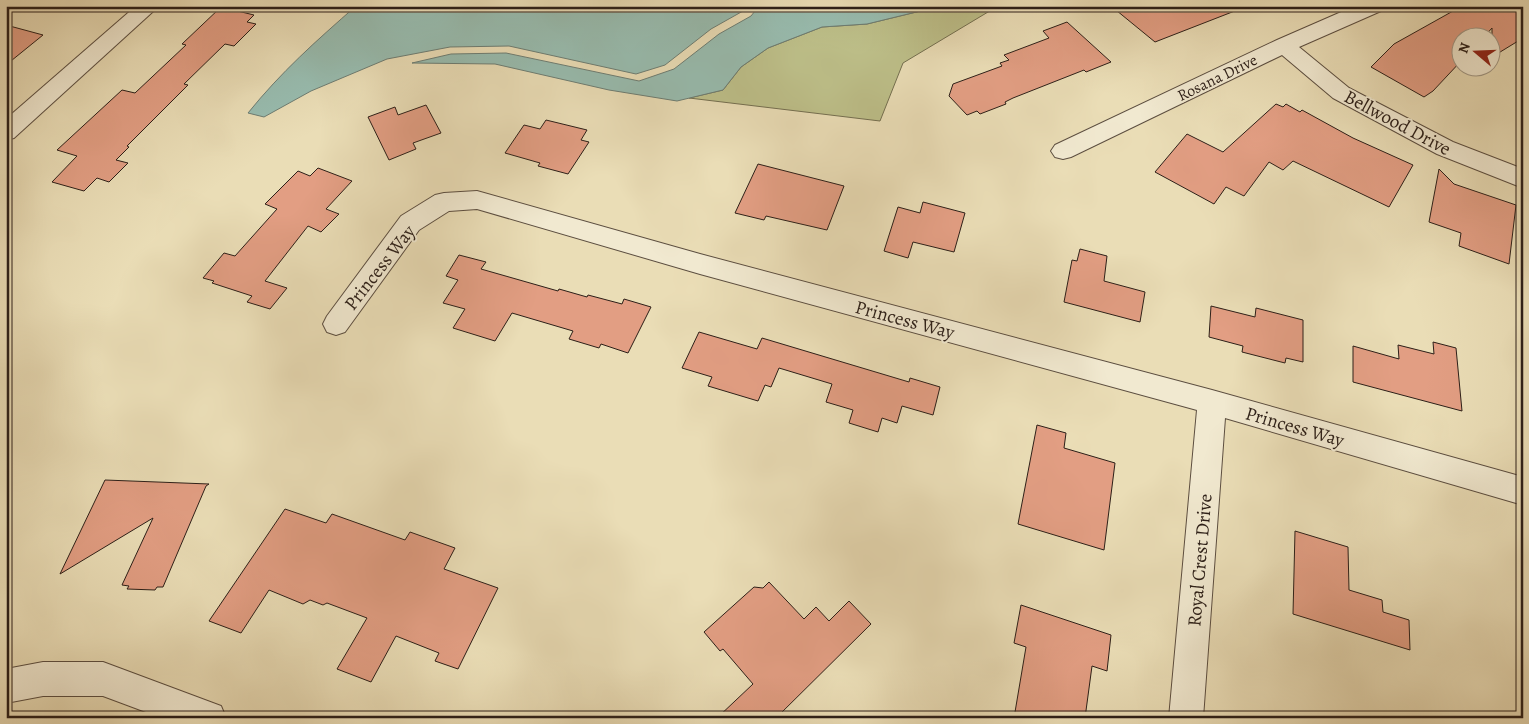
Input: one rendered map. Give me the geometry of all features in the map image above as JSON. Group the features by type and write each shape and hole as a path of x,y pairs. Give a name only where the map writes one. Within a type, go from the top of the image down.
{"street":[{"path":"6,132 150,6"},
{"name":"Rosana Drive","path":"1063,151 1284,45 1374,6"},
{"name":"Bellwood Drive","path":"1284,45 1341,94 1445,148 1523,179"},
{"name":"Princess Way","path":"336,324 410,223 444,202 477,200 700,264 1212,402 1523,492"},
{"name":"Royal Crest Drive","path":"1186,718 1212,402"},
{"path":"6,686 43,679 103,679 209,718"}],"green space":[{"path":"941,6 998,6 903,63 880,121 689,98 723,90 741,67 768,48 822,27 867,24"}],"water":[{"path":"356,6 747,6 743,11 711,29 665,65 636,74 509,46 450,47 387,59 311,91 264,117 248,113 286,70"},
{"path":"759,6 941,6 867,24 822,27 768,48 741,67 723,90 677,101 609,90 495,64 412,63 451,54 506,53 639,81 674,69 719,34 751,16"}],"building":[{"path":"1111,6 1245,6 1245,7 1155,42"},
{"path":"1462,6 1523,6 1523,38 1502,51 1502,28 1452,28 1452,71 1433,91 1424,97 1371,67 1394,44"},
{"path":"221,7 254,15 247,22 256,24 234,46 225,44 184,84 188,85 127,146 129,147 116,160 128,163 109,182 97,178 84,191 52,182 77,156 57,150 122,90 135,93 186,45 182,44"},
{"path":"1067,22 1111,62 1086,72 1084,70 1013,98 1005,102 1006,104 980,114 977,111 967,115 949,96 953,84 1002,66 1000,63 1009,60 1004,55 1049,38 1043,31"},
{"path":"6,25 43,35 6,65"},
{"path":"1276,104 1283,107 1286,104 1300,112 1302,110 1353,138 1413,165 1389,207 1293,161 1283,170 1269,162 1244,196 1226,187 1214,204 1155,172 1187,134 1223,152"},
{"path":"426,105 441,133 413,143 416,149 389,160 368,117 395,107 398,115"},
{"path":"546,120 587,130 581,140 589,142 568,174 538,166 540,163 505,153 524,125 540,129"},
{"path":"758,164 844,186 827,230 766,216 764,220 735,213"},
{"path":"318,168 352,181 326,209 339,214 321,232 308,226 265,281 287,288 270,309 247,302 252,296 212,283 214,281 203,278 224,253 235,256 277,209 265,204 298,171 310,176"},
{"path":"1439,169 1454,184 1516,205 1509,264 1459,246 1461,233 1429,222"},
{"path":"923,202 965,213 954,252 913,242 908,258 884,251 898,207 920,213"},
{"path":"1080,249 1107,256 1104,281 1145,292 1140,322 1064,302 1072,260 1077,261"},
{"path":"459,255 486,262 481,269 558,291 559,289 622,304 624,299 651,307 628,353 601,344 599,348 569,339 573,331 512,313 495,341 453,328 465,309 443,303 458,280 446,276"},
{"path":"1211,306 1255,317 1256,308 1303,320 1303,362 1286,358 1285,363 1242,352 1243,346 1209,337"},
{"path":"699,332 757,349 762,338 909,382 910,378 940,387 933,415 902,406 897,423 882,418 878,432 849,423 853,410 826,402 832,384 779,368 771,387 765,385 758,401 708,386 712,377 682,368"},
{"path":"1433,342 1456,348 1462,411 1353,382 1353,346 1399,359 1398,345 1434,354"},
{"path":"1037,425 1066,433 1064,448 1115,463 1104,550 1018,524"},
{"path":"105,480 209,484 206,486 163,587 157,587 155,590 127,589 129,586 122,585 153,518 60,574"},
{"path":"285,509 326,523 332,514 405,540 410,532 455,548 444,569 498,588 458,669 435,661 439,653 396,636 371,682 337,669 367,618 327,603 323,605 310,600 303,604 269,590 241,633 209,621"},
{"path":"1295,531 1348,547 1349,590 1382,600 1383,612 1409,620 1410,650 1293,614"},
{"path":"769,582 804,619 816,607 829,621 849,601 871,624 776,718 717,718 753,684 723,649 720,651 704,632 754,587 763,588"},
{"path":"1021,605 1111,635 1107,671 1092,666 1085,718 1014,718 1026,647 1014,643"}]}
